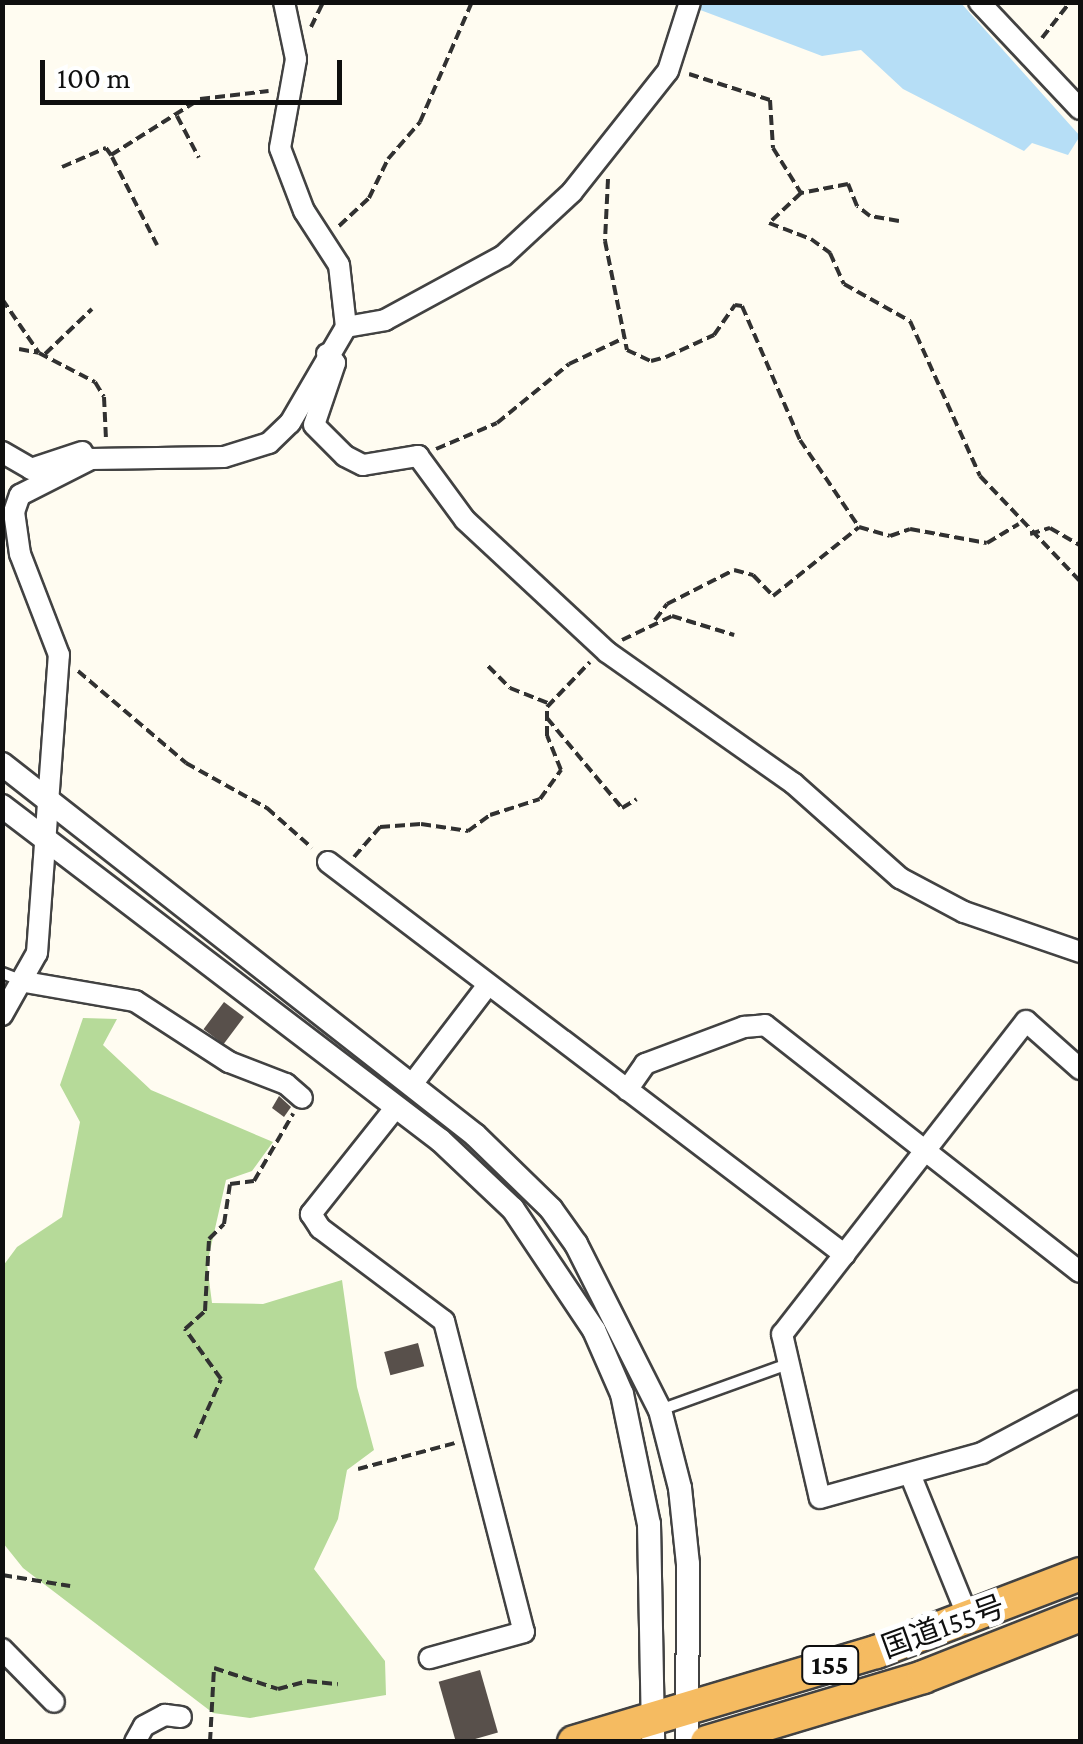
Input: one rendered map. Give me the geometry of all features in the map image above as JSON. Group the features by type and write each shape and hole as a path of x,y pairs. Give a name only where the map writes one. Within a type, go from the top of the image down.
{"highway":[{"name":"国道155号","path":"574,1742 654,1730 689,1706 969,1619 1080,1574"},
{"name":"国道155号","path":"708,1742 923,1677 1080,1614"}],"street":[{"path":"2,452 31,470 109,452 224,457 269,443 290,423 346,327 340,265 322,238 280,148 296,58 284,2"},
{"path":"346,327 385,320 503,256 606,154 668,67 690,2"},
{"path":"980,2 1080,109"},
{"path":"327,354 335,363 314,425 355,462 418,456 464,520 607,652 793,782 900,878 964,912 1080,952"},
{"path":"2,1015 37,954 59,655 20,554 14,512 20,495 39,481 109,452"},
{"path":"2,764 413,1083 552,1209 602,1286 660,1410 680,1488 688,1564 688,1742"},
{"path":"2,806 396,1106 514,1209 594,1330 622,1394 649,1524 654,1730"},
{"path":"334,867 846,1255"},
{"path":"24,982 135,1001 228,1062 286,1084 302,1098"},
{"path":"413,1083 488,985"},
{"path":"1080,1069 1026,1021 782,1334 820,1498 982,1452 1080,1401"},
{"path":"627,1090 645,1064 765,1025 1080,1272"},
{"path":"396,1106 311,1214 320,1228 444,1321 524,1632 430,1658"},
{"path":"910,1474 969,1619"},
{"path":"2,1650 54,1702"},
{"path":"135,1742 144,1726 165,1715 181,1717"}],"lane":[{"path":"2,973 24,982"},
{"path":"660,1410 789,1364"}],"path":[{"path":"322,238 369,198 388,159 420,122 472,2"},
{"path":"1019,47 1045,37 1070,2"},
{"path":"668,67 770,100 774,148 801,192"},
{"path":"112,155 200,99 270,91 288,96"},
{"path":"177,116 199,158"},
{"path":"62,167 106,148 157,246"},
{"path":"606,154 605,241 624,338 634,358 651,362 714,335 735,305 742,306 800,440 859,528 890,536 910,529 987,542 1019,524"},
{"path":"898,221 870,216 857,206 848,184 801,192 769,223 812,240 830,253 844,284 910,321 980,476 1019,524 1080,581"},
{"path":"2,298 42,354"},
{"path":"42,354 92,309"},
{"path":"418,456 497,423 569,364 624,338"},
{"path":"19,349 42,354 95,382 104,398 109,452"},
{"path":"655,622 667,604 734,570 753,575 773,596 859,528"},
{"path":"1030,534 1050,528 1080,545"},
{"path":"59,655 186,762 267,808 334,867 380,828 421,824 468,832 490,815 540,799 561,770 545,718 550,704 607,652 655,622 680,617 734,635"},
{"path":"488,666 510,688 550,704"},
{"path":"545,718 622,808 637,798"},
{"path":"195,1438 221,1379 185,1330 205,1312 210,1239 224,1224 230,1184 254,1181 302,1098"},
{"path":"358,1469 474,1438"},
{"path":"2,1575 70,1586"},
{"path":"210,1742 214,1668 278,1689 307,1681 338,1684"}],"green space":[{"path":"83,1018 117,1019 103,1045 151,1090 273,1142 252,1171 226,1180 207,1264 212,1303 263,1304 342,1280 357,1387 374,1450 347,1470 338,1519 314,1569 385,1661 386,1695 250,1718 213,1713 23,1568 3,1543 3,1266 17,1247 62,1217 80,1122 60,1085"}],"water":[{"path":"699,2 961,3 1080,136 1068,155 1032,143 1024,151 903,89 861,50 822,56 695,8"}],"building":[{"path":"224,1002 244,1017 224,1044 204,1029"},
{"path":"279,1096 291,1107 284,1117 272,1108"},
{"path":"418,1343 424,1366 390,1375 384,1352"},
{"path":"480,1670 498,1732 456,1742 439,1682"}]}
